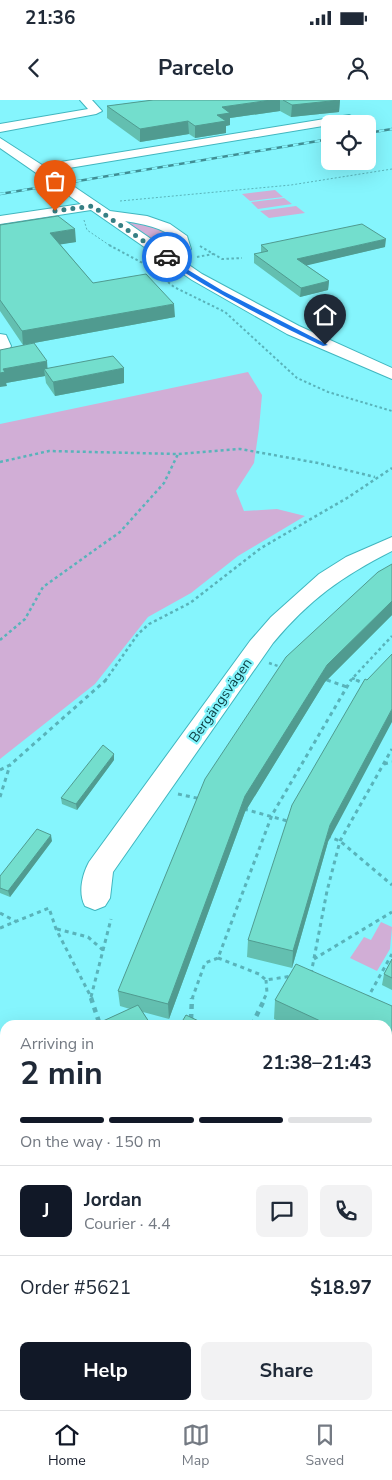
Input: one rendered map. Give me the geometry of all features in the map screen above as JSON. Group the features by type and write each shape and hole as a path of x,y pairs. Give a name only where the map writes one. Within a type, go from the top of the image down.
{"street":[{"path":"0,128 100,111 86,100"},
{"path":"40,169 321,123"},
{"path":"0,142 40,169 93,212 221,292 293,330 392,374"},
{"path":"0,220 93,212 147,219 158,223 182,239 184,249"},
{"path":"0,339 3,346 0,352"},
{"name":"Bergängsvägen","path":"96,898 99,870 250,657 282,618 319,584 341,569 392,543"}],"path":[{"path":"392,169 291,185 160,196 93,212 87,230 100,240 140,261 174,287 215,306 240,324 293,377 314,387 392,411"},
{"path":"200,246 222,259 242,258"},
{"path":"0,462 49,451 178,454 240,449 318,463 376,477"},
{"path":"0,640 25,619 42,588 120,532 164,483 178,454"},
{"path":"0,770 10,765 107,679 138,634 149,624 190,603 261,548 347,498 392,468"},
{"path":"218,958 272,815 352,678 392,636"},
{"path":"250,657 285,668"},
{"path":"321,678 347,686"},
{"path":"352,678 368,686"},
{"path":"311,974 340,841 392,748"},
{"path":"383,764 392,762"},
{"path":"0,797 10,765"},
{"path":"156,790 204,800"},
{"path":"243,809 272,815 296,824"},
{"path":"320,832 340,841 392,885"},
{"path":"0,928 49,908 56,929 91,997 98,1020"},
{"path":"313,959 392,912"},
{"path":"0,913 18,922"},
{"path":"91,997 111,919"},
{"path":"56,929 88,937 104,951"},
{"path":"366,1000 392,954"},
{"path":"190,1018 192,999 205,963 218,958 259,974 266,980 267,993 254,1020"},
{"path":"266,980 311,974 319,978"},
{"path":"358,996 375,1004"},
{"path":"190,1018 194,1020"}],"shaded area":[{"path":"275,190 283,197 250,201 242,194"},
{"path":"284,198 292,204 258,209 251,202"},
{"path":"296,206 305,213 269,218 260,211"},
{"path":"119,218 153,225 168,233 180,246 157,246"},
{"path":"248,372 262,395 259,428 254,463 236,491 244,511 277,509 305,516 238,556 191,593 148,617 95,684 0,759 0,424"},
{"path":"381,922 392,927 390,949 377,971 350,958 364,937 371,940"}],"building":[{"path":"153,100 271,100 222,107 230,113 217,115 226,121 195,126 188,121 140,129 107,106"},
{"path":"283,100 340,100 292,105"},
{"path":"58,216 75,229 50,233 93,283 146,274 174,304 22,331 0,300 0,225"},
{"path":"362,224 386,239 297,259 329,281 301,288 254,254 268,251 261,245"},
{"path":"34,343 47,361 3,369 5,372 0,373 0,350"},
{"path":"113,356 124,368 53,382 44,369"},
{"path":"392,564 392,601 327,665 245,796 168,1004 118,991 205,779 286,657 378,572"},
{"path":"392,654 392,709 330,825 293,951 248,940 292,805 365,679 367,680"},
{"path":"103,745 114,754 76,804 61,798"},
{"path":"37,829 51,835 8,891 0,888 0,876"},
{"path":"392,959 392,978 384,974"},
{"path":"296,964 392,1006 392,1020 318,1020 275,1000"},
{"path":"138,1005 148,1020 105,1020"},
{"path":"186,1015 196,1020 183,1020"}],"railway":[{"path":"376,132 392,129"},
{"path":"0,194 321,140"}],"way so far":[{"path":"55,211 92,206 167,257"}],"route":[{"path":"167,257 221,292 325,345"}]}
